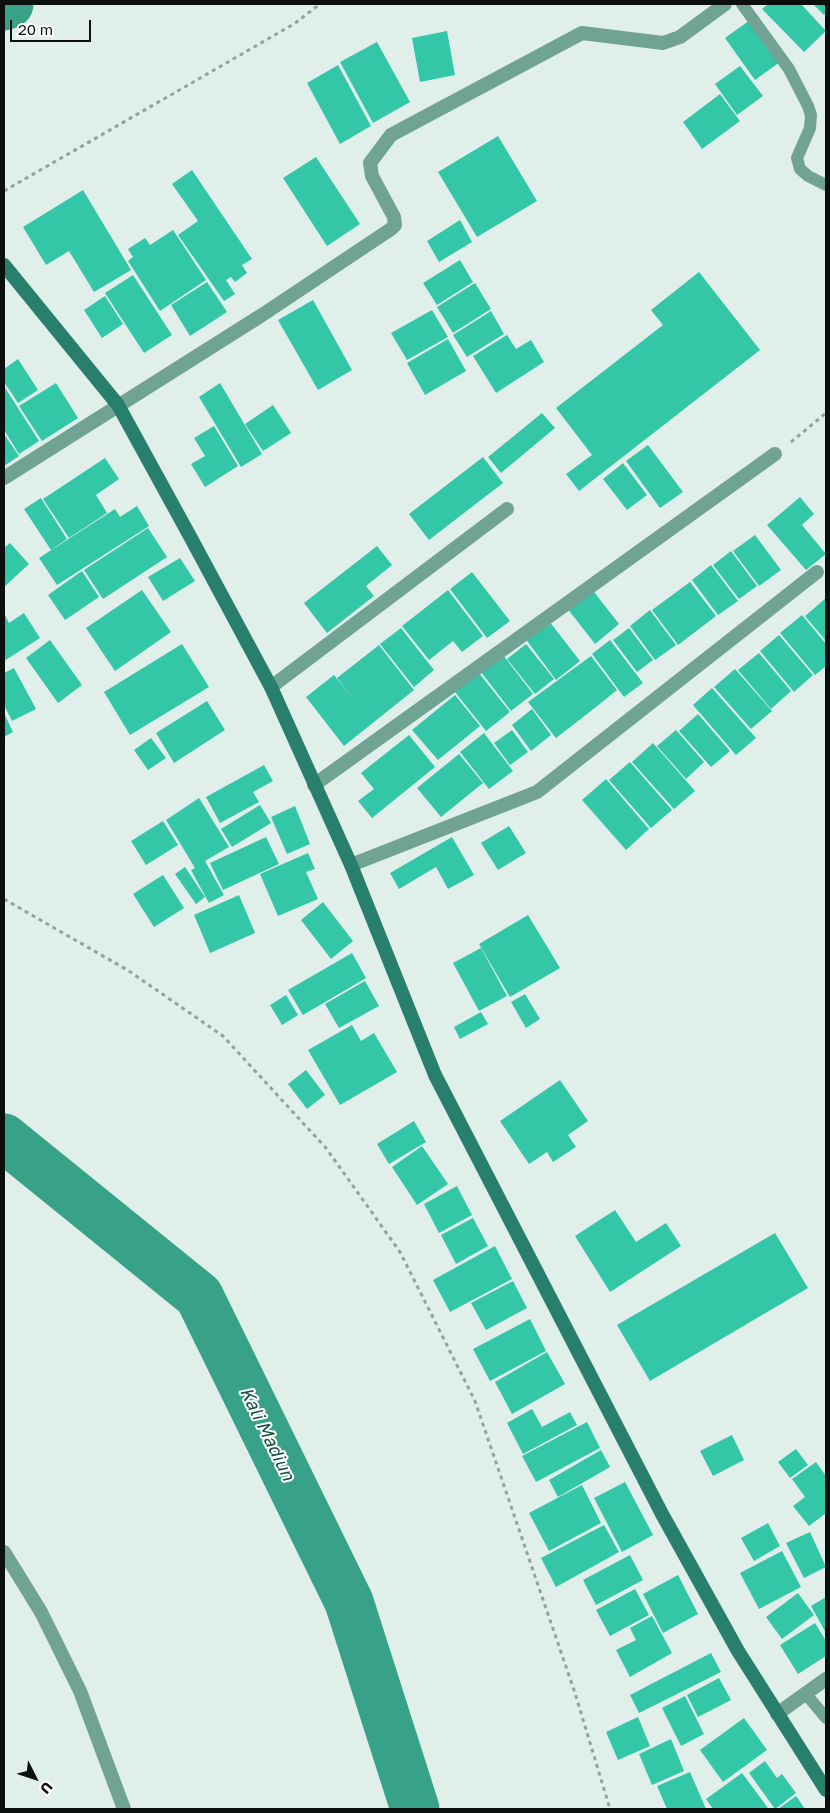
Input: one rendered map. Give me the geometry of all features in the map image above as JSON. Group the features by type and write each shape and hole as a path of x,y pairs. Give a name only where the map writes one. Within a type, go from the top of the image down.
{"main road":[{"path":"4,265 118,405 271,687 351,864 435,1075 662,1514 738,1651 826,1790"}],"street":[{"path":"4,478 262,315 391,229 395,225 394,217 372,176 370,163 392,135 582,33 663,43 680,37 725,4"},
{"path":"314,785 775,454"},
{"path":"271,687 507,509"},
{"path":"351,864 537,792 817,572"},
{"path":"4,1552 41,1612 80,1691 124,1809"},
{"path":"777,1714 826,1679"}],"lane":[{"path":"742,4 789,69 808,106 811,115 810,128 798,158 800,169 808,176 826,185"},
{"path":"805,1694 826,1718"}],"path":[{"path":"4,191 294,24 320,4"},
{"path":"775,454 803,434 826,413"},
{"path":"4,899 130,972 223,1036 326,1148 400,1252 475,1401 575,1693 610,1809"}],"building":[{"path":"768,4 801,4 826,31 804,52 762,9"},
{"path":"813,4 826,4 824,15"},
{"path":"750,20 780,62 755,80 725,38"},
{"path":"447,31 455,75 420,82 412,38"},
{"path":"377,42 410,102 373,123 340,62"},
{"path":"338,65 371,126 340,144 307,83"},
{"path":"740,66 763,96 737,115 715,84"},
{"path":"720,94 740,121 702,149 683,122"},
{"path":"498,136 537,201 477,237 438,172"},
{"path":"316,157 360,224 327,246 283,178"},
{"path":"192,170 252,259 242,265 247,273 235,282 231,277 226,280 235,294 224,301 178,235 198,221 172,184"},
{"path":"83,190 131,270 94,292 69,251 46,265 23,227"},
{"path":"460,220 472,242 439,262 427,241"},
{"path":"173,230 206,280 160,311 128,261 133,257 128,249 145,238 150,245"},
{"path":"460,260 473,282 437,305 423,283"},
{"path":"699,272 760,350 579,491 566,474 592,455 556,408 663,325 651,310"},
{"path":"133,275 172,335 144,353 105,293"},
{"path":"207,282 227,312 190,336 171,305"},
{"path":"475,283 491,309 453,333 437,307"},
{"path":"105,296 123,324 102,338 84,310"},
{"path":"313,300 352,370 318,390 278,320"},
{"path":"432,310 448,337 407,360 391,333"},
{"path":"491,311 504,334 467,357 453,335"},
{"path":"507,335 516,349 531,340 544,362 496,393 473,356"},
{"path":"448,339 466,371 425,395 407,363"},
{"path":"18,359 38,390 18,403 4,382 4,369"},
{"path":"56,383 78,418 42,441 19,406"},
{"path":"220,383 262,454 241,467 199,397"},
{"path":"4,386 39,441 19,454 4,430"},
{"path":"273,405 291,433 263,451 245,424"},
{"path":"542,413 555,428 501,473 488,457"},
{"path":"214,426 238,466 205,487 191,464 205,456 194,438"},
{"path":"4,434 19,456 4,466"},
{"path":"648,445 683,492 660,508 626,461"},
{"path":"483,457 503,483 429,540 409,514"},
{"path":"105,458 119,479 96,495 107,513 69,538 43,499"},
{"path":"623,463 647,495 627,510 603,479"},
{"path":"800,497 814,514 802,525 826,554 806,570 767,525"},
{"path":"41,498 67,539 51,550 24,509"},
{"path":"137,506 149,526 57,585 39,558 115,509 120,517"},
{"path":"148,528 167,557 103,599 84,570"},
{"path":"755,535 781,570 759,586 733,551"},
{"path":"10,543 29,564 4,587 4,548"},
{"path":"377,546 392,565 366,586 374,596 327,633 304,603"},
{"path":"731,551 757,586 739,599 713,565"},
{"path":"180,558 195,581 163,601 148,577"},
{"path":"711,565 738,601 718,615 692,580"},
{"path":"82,571 99,597 65,620 48,595"},
{"path":"472,572 510,621 487,638 450,589"},
{"path":"690,582 716,616 678,645 652,610"},
{"path":"591,588 619,624 595,644 567,608"},
{"path":"142,590 171,632 115,671 86,628"},
{"path":"448,590 483,636 462,652 453,641 429,660 402,626"},
{"path":"826,598 826,641 805,616"},
{"path":"650,610 676,645 655,660 630,626"},
{"path":"4,613 9,623 24,613 40,638 4,661"},
{"path":"802,615 826,644 826,666 815,675 780,633"},
{"path":"549,621 580,661 556,680 525,638"},
{"path":"401,628 434,670 414,687 380,644"},
{"path":"629,628 653,660 637,672 613,640"},
{"path":"779,635 813,675 794,692 760,651"},
{"path":"50,640 82,685 58,703 26,658"},
{"path":"610,640 643,683 624,697 592,654"},
{"path":"182,644 209,687 130,735 104,692"},
{"path":"526,644 554,679 535,694 507,659"},
{"path":"379,645 414,690 344,746 306,697 334,675 357,704 337,678"},
{"path":"759,653 791,691 771,709 738,670"},
{"path":"503,655 533,694 511,711 481,672"},
{"path":"591,656 617,690 556,738 528,702"},
{"path":"14,668 36,709 12,721 4,705 4,673"},
{"path":"735,669 772,711 751,729 714,687"},
{"path":"479,673 510,712 486,731 455,692"},
{"path":"712,688 756,738 736,755 693,705"},
{"path":"455,695 480,726 438,760 412,730"},
{"path":"207,701 225,730 174,763 156,733"},
{"path":"532,709 551,735 531,751 512,725"},
{"path":"4,713 13,732 4,737"},
{"path":"698,714 730,751 711,767 679,731"},
{"path":"512,730 528,752 510,765 494,743"},
{"path":"676,730 704,762 686,779 657,746"},
{"path":"484,733 513,771 489,789 460,752"},
{"path":"409,735 435,767 372,818 358,801 374,789 361,773"},
{"path":"151,738 166,758 148,770 134,750"},
{"path":"653,743 695,791 674,809 632,762"},
{"path":"459,754 483,783 441,817 417,788"},
{"path":"630,762 672,810 651,828 609,780"},
{"path":"264,765 273,781 253,792 259,802 220,823 206,797"},
{"path":"606,779 649,829 626,850 582,800"},
{"path":"199,798 229,847 205,861 224,895 209,903 191,870 195,868 166,820"},
{"path":"260,805 271,823 232,847 221,829"},
{"path":"295,806 310,844 287,854 271,817"},
{"path":"163,821 178,845 146,865 131,841"},
{"path":"509,826 526,853 498,870 481,843"},
{"path":"266,837 279,864 223,890 210,863"},
{"path":"452,837 474,875 448,889 436,867 399,889 390,873"},
{"path":"308,853 315,869 306,872 318,899 278,916 260,874"},
{"path":"185,867 205,897 196,904 175,874"},
{"path":"163,875 184,908 154,927 133,894"},
{"path":"239,895 255,933 210,953 194,915"},
{"path":"323,902 353,941 331,959 301,920"},
{"path":"528,915 560,968 510,997 479,944"},
{"path":"481,948 507,996 479,1011 453,963"},
{"path":"352,953 366,978 303,1015 288,990"},
{"path":"365,981 379,1006 339,1028 325,1004"},
{"path":"525,994 540,1019 526,1028 511,1002"},
{"path":"286,995 298,1015 282,1025 270,1005"},
{"path":"481,1012 488,1024 460,1039 454,1027"},
{"path":"352,1025 361,1041 374,1033 397,1072 340,1105 308,1050"},
{"path":"306,1070 325,1095 307,1109 288,1084"},
{"path":"560,1080 588,1121 568,1135 576,1147 553,1162 547,1152 529,1164 500,1121"},
{"path":"414,1121 426,1142 389,1164 377,1144"},
{"path":"422,1146 448,1184 417,1205 392,1167"},
{"path":"457,1186 472,1215 439,1233 424,1204"},
{"path":"615,1210 636,1242 666,1223 681,1246 610,1292 575,1236"},
{"path":"473,1218 488,1246 456,1264 441,1235"},
{"path":"775,1233 808,1288 650,1381 617,1325"},
{"path":"495,1246 512,1279 450,1312 433,1280"},
{"path":"513,1281 527,1308 486,1330 471,1303"},
{"path":"530,1319 546,1351 490,1381 473,1349"},
{"path":"547,1352 565,1384 512,1414 495,1382"},
{"path":"532,1409 542,1427 570,1412 577,1425 523,1454 507,1423"},
{"path":"587,1422 600,1448 536,1482 522,1456"},
{"path":"732,1435 744,1460 713,1476 700,1451"},
{"path":"796,1449 808,1465 790,1478 778,1462"},
{"path":"601,1450 610,1467 558,1497 549,1480"},
{"path":"816,1462 826,1476 826,1513 809,1526 793,1506 805,1497 792,1479"},
{"path":"625,1482 653,1535 622,1552 594,1498"},
{"path":"582,1485 601,1523 549,1551 529,1513"},
{"path":"768,1523 780,1546 754,1561 741,1538"},
{"path":"604,1525 619,1552 556,1587 541,1558"},
{"path":"810,1532 826,1567 804,1578 786,1543"},
{"path":"782,1551 801,1587 759,1609 740,1573"},
{"path":"630,1555 643,1580 596,1605 583,1580"},
{"path":"678,1575 698,1614 663,1633 643,1594"},
{"path":"635,1589 649,1615 610,1636 596,1610"},
{"path":"798,1593 814,1615 782,1639 766,1617"},
{"path":"826,1597 826,1633 811,1606"},
{"path":"652,1616 672,1653 630,1677 616,1650 636,1640 630,1628"},
{"path":"815,1623 826,1641 826,1656 798,1674 780,1645"},
{"path":"711,1653 721,1672 639,1713 630,1695"},
{"path":"719,1678 731,1700 698,1717 687,1695"},
{"path":"685,1696 704,1734 681,1746 662,1708"},
{"path":"638,1717 650,1746 618,1760 606,1732"},
{"path":"744,1718 767,1750 723,1782 700,1750"},
{"path":"671,1739 684,1771 652,1785 639,1754"},
{"path":"765,1761 777,1778 782,1774 796,1793 775,1809 749,1773"},
{"path":"690,1772 706,1809 667,1809 657,1786"},
{"path":"742,1773 768,1808 713,1809 706,1799"},
{"path":"796,1796 805,1809 778,1809"}],"waterway":[{"path":"4,6 9,4"},
{"name":"Kali Madiun","path":"4,1138 199,1296 349,1602 415,1809"}]}
